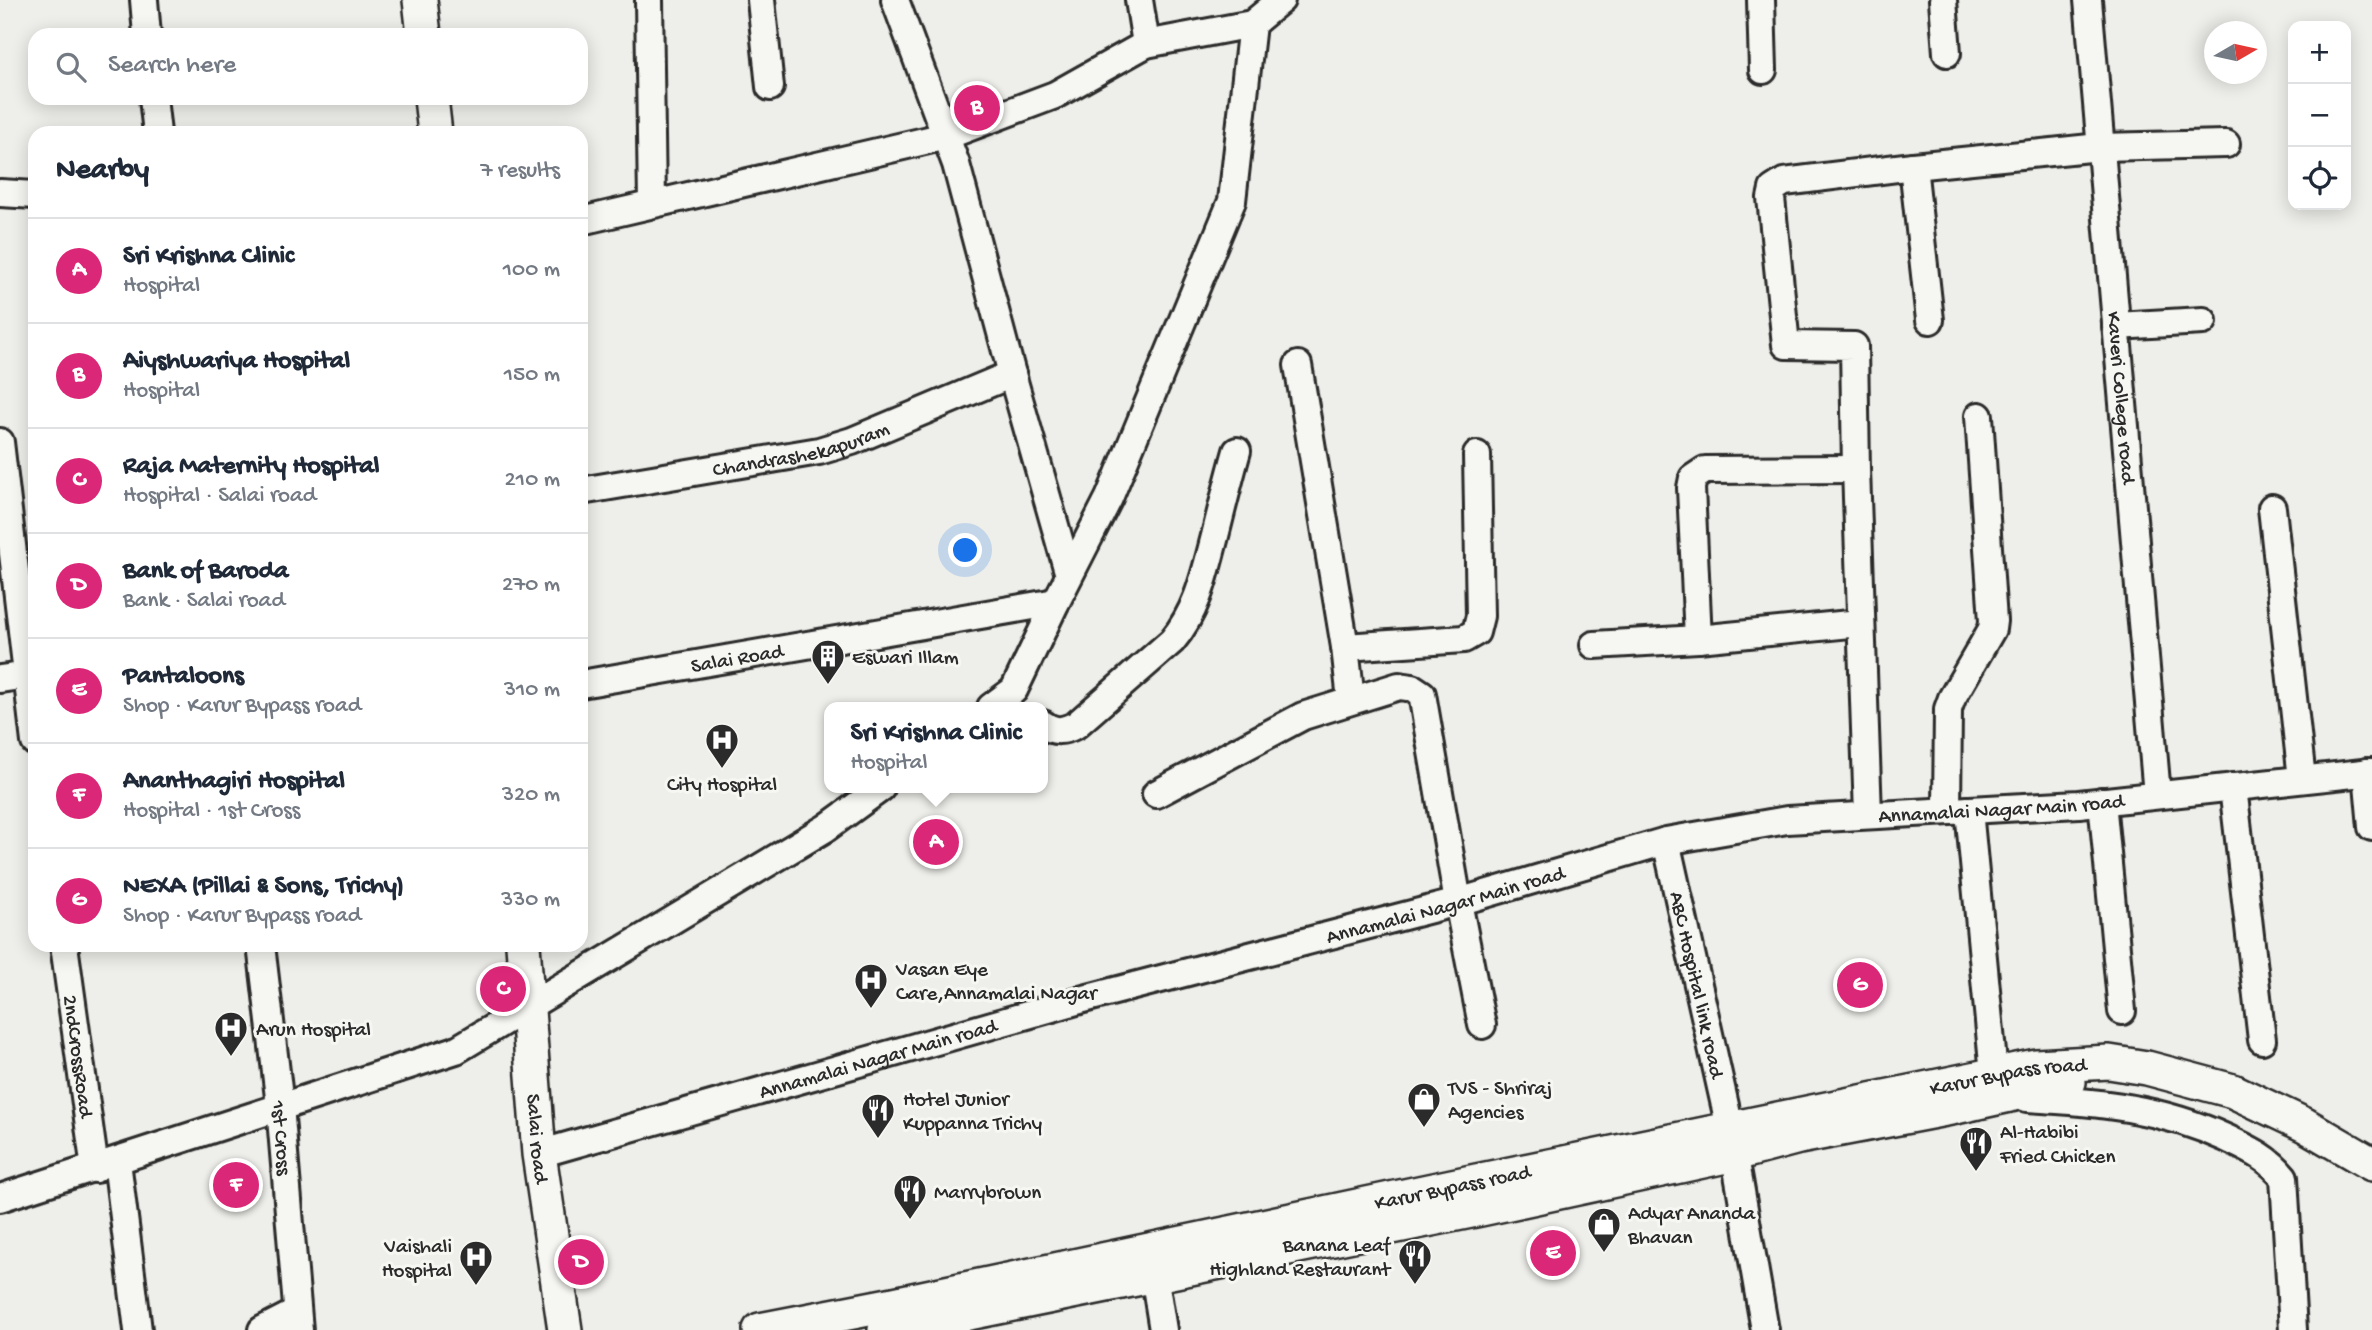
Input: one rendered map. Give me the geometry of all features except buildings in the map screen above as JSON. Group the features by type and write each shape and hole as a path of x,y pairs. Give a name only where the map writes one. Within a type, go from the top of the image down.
{"main road":[{"path":"420,0 423,28"},
{"path":"432,105 434,126"},
{"name":"Salai road","path":"524,952 539,1154 565,1330"},
{"name":"Karur Bypass road","path":"760,1330 1733,1141 1999,1086 2036,1066 2109,1062 2147,1068 2233,1091 2305,1125 2372,1164"},
{"name":"Karur Bypass road","path":"885,1330 1481,1209 1733,1141"}],"street":[{"path":"144,0 146,28"},
{"path":"649,0 652,203"},
{"path":"761,0 770,87"},
{"path":"895,0 956,164 1069,575"},
{"path":"1139,0 1146,44"},
{"path":"588,219 946,136 1055,95 1146,44 1252,24 1281,0"},
{"path":"1761,0 1763,70"},
{"path":"1943,0 1947,53"},
{"name":"Kaveri College road","path":"2088,0 2157,795"},
{"path":"1021,699 1056,602 1109,498 1232,201 1252,24"},
{"path":"154,105 155,126"},
{"path":"1868,815 1860,623 1854,346 1786,345 1772,193 1777,185 1784,182 1913,166 2100,147 2226,144"},
{"path":"1913,166 1930,320"},
{"path":"0,193 28,195"},
{"path":"2116,326 2203,321"},
{"path":"1298,365 1345,647 1351,700"},
{"name":"Chandrashekapuram","path":"588,490 819,451 1012,374"},
{"path":"1979,416 1993,621 1992,629 1948,709 1958,810 1999,1086 2159,1113 2201,1127 2265,1158 2284,1177 2293,1330"},
{"path":"0,442 20,676 28,711"},
{"path":"1048,728 1058,731 1076,725 1182,629 1202,588 1237,451"},
{"path":"1345,647 1464,639 1476,632 1480,615 1478,455"},
{"path":"1698,639 1691,488 1693,478 1705,470 1856,469"},
{"path":"2272,508 2302,779"},
{"name":"Salai Road","path":"588,683 1056,602"},
{"path":"1594,645 1698,639 1860,623"},
{"path":"1156,794 1303,716 1399,686 1413,688 1422,694 1482,1025"},
{"path":"2370,772 2372,827"},
{"name":"Annamalai Nagar Main road","path":"539,1154 1080,1000 1458,902 1666,841 1787,820 2102,801 2370,772"},
{"path":"2233,787 2262,1040"},
{"path":"0,1198 456,1050 826,828 874,793"},
{"path":"2102,801 2122,1011"},
{"name":"ABC Hospital link road","path":"1666,841 1733,1141 1765,1330"},
{"name":"2ndCrossRoad","path":"65,952 138,1330"},
{"name":"1st Cross","path":"262,952 280,1106 298,1321"},
{"path":"1154,1274 1163,1330"},
{"path":"262,1330 298,1321"}],"place":[{"name":"Aiyshwariya Hospital","path":"977,108"},
{"name":"Eswari Illam","path":"828,686"},
{"name":"City Hospital","path":"722,770"},
{"name":"Sri Krishna Clinic","path":"936,842"},
{"name":"NEXA (Pillai & Sons, Trichy)","path":"1860,985"},
{"name":"Raja Maternity Hospital","path":"503,989"},
{"name":"Vasan Eye Care,Annamalai Nagar","path":"871,1010"},
{"name":"Arun Hospital","path":"231,1058"},
{"name":"TVS - Shriraj Agencies","path":"1424,1129"},
{"name":"Hotel Junior Kuppanna Trichy","path":"878,1140"},
{"name":"Al-Habibi Fried Chicken","path":"1976,1173"},
{"name":"Ananthagiri Hospital","path":"236,1185"},
{"name":"Marrybrown","path":"910,1221"},
{"name":"Pantaloons","path":"1553,1253"},
{"name":"Adyar Ananda Bhavan","path":"1604,1254"},
{"name":"Bank of Baroda","path":"581,1262"},
{"name":"Banana Leaf Highland Restaurant","path":"1415,1286"},
{"name":"Vaishali Hospital","path":"476,1287"}]}
